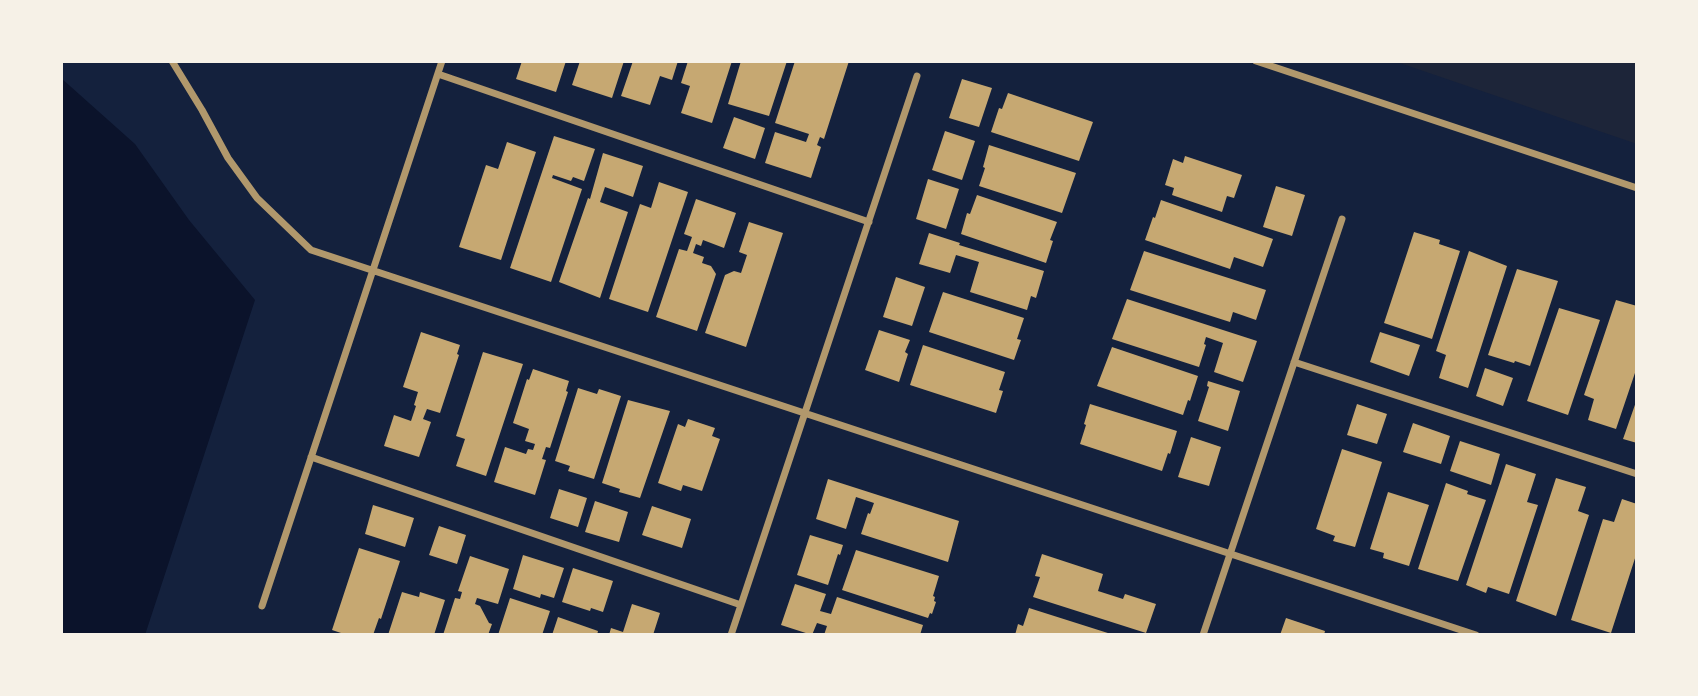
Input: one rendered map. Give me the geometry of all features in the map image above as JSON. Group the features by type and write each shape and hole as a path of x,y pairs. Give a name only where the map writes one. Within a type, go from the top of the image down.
{"street":[{"path":"172,61 228,158 257,198 311,250 1476,635"},
{"path":"262,606 443,61"},
{"path":"1256,61 1637,188"},
{"path":"438,74 869,222"},
{"path":"731,635 917,76"},
{"path":"1203,635 1342,219"},
{"path":"1294,362 1637,474"},
{"path":"311,457 741,605"}],"shaded area":[{"path":"1394,61 1637,61 1637,144"},
{"path":"61,78 135,144 189,220 255,300 145,635 61,635"}],"building":[{"path":"522,61 566,61 556,92 516,79"},
{"path":"580,61 624,61 612,98 572,85"},
{"path":"633,61 678,61 672,80 660,76 650,105 621,96"},
{"path":"688,61 732,61 712,123 681,113 690,86 681,83"},
{"path":"741,61 787,61 769,116 728,104"},
{"path":"795,61 849,61 824,139 820,137 817,145 821,147 811,178 765,163 775,132 806,142 809,134 775,123"},
{"path":"962,79 992,88 979,127 949,118"},
{"path":"1008,93 1093,122 1079,161 991,132 999,108 1002,109"},
{"path":"734,117 765,128 755,159 723,148"},
{"path":"945,131 975,141 962,180 932,170"},
{"path":"554,136 595,149 584,181 573,177 571,181 553,175 552,178 582,189 551,282 510,268"},
{"path":"507,142 536,152 501,260 459,247 486,165 498,169"},
{"path":"989,145 1076,173 1062,213 979,186"},
{"path":"603,153 643,166 633,197 605,187 600,202 628,212 600,298 559,282 588,198 590,199"},
{"path":"1185,156 1242,175 1234,198 1227,196 1222,212 1172,195 1174,188 1165,185 1173,159 1183,163"},
{"path":"928,179 959,189 946,229 916,219"},
{"path":"659,182 688,192 648,312 609,299 640,204 651,208"},
{"path":"1276,186 1305,195 1292,236 1263,227"},
{"path":"977,195 1057,222 1046,263 961,234 967,213 970,214"},
{"path":"696,199 736,213 724,248 703,240 701,246 696,244 693,253 704,257 702,263 711,266 716,274 697,331 656,317 679,249 687,251 692,237 684,234"},
{"path":"1161,200 1273,239 1263,267 1234,257 1230,269 1145,240"},
{"path":"749,222 783,233 746,347 705,333 725,275 734,271 741,273 747,255 739,252"},
{"path":"1414,232 1440,240 1439,244 1460,251 1432,339 1384,323"},
{"path":"929,233 1044,271 1036,298 1031,296 1027,310 970,292 979,262 956,255 950,273 919,264"},
{"path":"1144,251 1266,290 1256,320 1233,312 1230,322 1130,290"},
{"path":"1469,251 1507,266 1468,388 1439,378 1446,355 1436,351"},
{"path":"1517,269 1558,281 1530,366 1488,355"},
{"path":"896,277 925,287 912,326 883,317"},
{"path":"943,292 1024,318 1017,339 1021,340 1014,360 929,332"},
{"path":"1127,299 1257,341 1243,382 1214,372 1223,343 1206,337 1199,367 1112,339"},
{"path":"1616,300 1637,306 1637,367 1616,429 1588,420 1594,399 1584,395"},
{"path":"1559,308 1600,320 1568,415 1527,401"},
{"path":"879,330 910,340 899,382 865,370"},
{"path":"421,332 460,345 440,413 427,409 423,419 431,422 419,457 384,446 394,415 411,421 416,406 414,405 418,392 403,387"},
{"path":"1380,332 1420,345 1409,376 1370,362"},
{"path":"923,345 1005,372 999,390 1003,391 996,413 910,385"},
{"path":"1112,347 1198,376 1183,415 1097,386"},
{"path":"483,352 523,364 486,476 456,466 465,439 456,436"},
{"path":"1485,368 1513,378 1503,406 1476,396"},
{"path":"533,369 569,381 550,448 546,447 542,459 546,460 535,495 494,482 505,447 526,454 528,449 533,450 535,444 525,441 529,429 513,423 527,379 529,380"},
{"path":"1208,381 1240,391 1228,431 1198,421 1209,387"},
{"path":"578,388 597,394 599,389 621,396 594,479 568,471 570,466 555,461"},
{"path":"1637,399 1637,443 1623,439"},
{"path":"628,400 670,411 640,498 619,492 620,489 602,483"},
{"path":"1090,404 1177,431 1162,471 1080,444"},
{"path":"1357,404 1387,414 1377,444 1347,435"},
{"path":"688,419 715,428 712,436 720,439 702,491 683,485 681,491 658,483 678,424 685,427"},
{"path":"1413,423 1450,436 1441,464 1403,452"},
{"path":"1191,437 1221,447 1209,486 1178,477"},
{"path":"1460,441 1500,454 1491,485 1450,471"},
{"path":"1342,449 1382,462 1355,547 1333,541 1335,536 1316,529"},
{"path":"1506,464 1536,474 1527,502 1538,505 1509,594 1488,587 1486,593 1466,585"},
{"path":"1556,478 1586,487 1578,511 1589,515 1556,616 1516,601"},
{"path":"828,479 959,521 948,562 861,534 874,503 856,497 846,529 816,519"},
{"path":"1446,483 1486,500 1458,581 1418,569"},
{"path":"559,489 587,498 578,527 550,518"},
{"path":"1388,492 1429,505 1409,566 1383,558 1384,553 1370,549"},
{"path":"1622,499 1637,504 1637,552 1611,633 1571,620 1603,519 1614,522"},
{"path":"595,501 628,512 619,542 585,532"},
{"path":"373,505 414,518 405,547 365,534"},
{"path":"652,506 691,519 682,548 642,535"},
{"path":"439,526 466,535 457,564 429,555"},
{"path":"810,535 843,545 828,585 797,575"},
{"path":"359,548 400,561 373,635 347,635 332,630"},
{"path":"856,550 939,576 933,596 936,602 932,614 930,613 928,618 842,590"},
{"path":"1042,554 1103,574 1098,591 1123,599 1125,594 1156,604 1146,633 1033,597 1040,577 1035,576"},
{"path":"523,555 564,568 554,598 541,594 540,598 513,589"},
{"path":"470,556 509,569 498,604 477,598 475,604 480,606 492,624 488,635 443,635 455,598 460,599 462,592 458,591"},
{"path":"573,568 613,581 603,612 591,608 590,611 562,602"},
{"path":"795,584 826,594 820,611 831,614 837,597 923,625 920,635 824,635 827,626 817,623 812,635 781,625"},
{"path":"402,592 419,597 420,592 445,600 434,635 388,635"},
{"path":"510,598 550,611 542,635 498,635"},
{"path":"632,604 660,613 653,635 609,635 611,628 623,632"},
{"path":"1029,608 1111,635 1015,635 1018,624 1023,626"},
{"path":"558,617 598,631 597,635 552,635"},
{"path":"1286,618 1325,631 1324,635 1280,635"}]}
